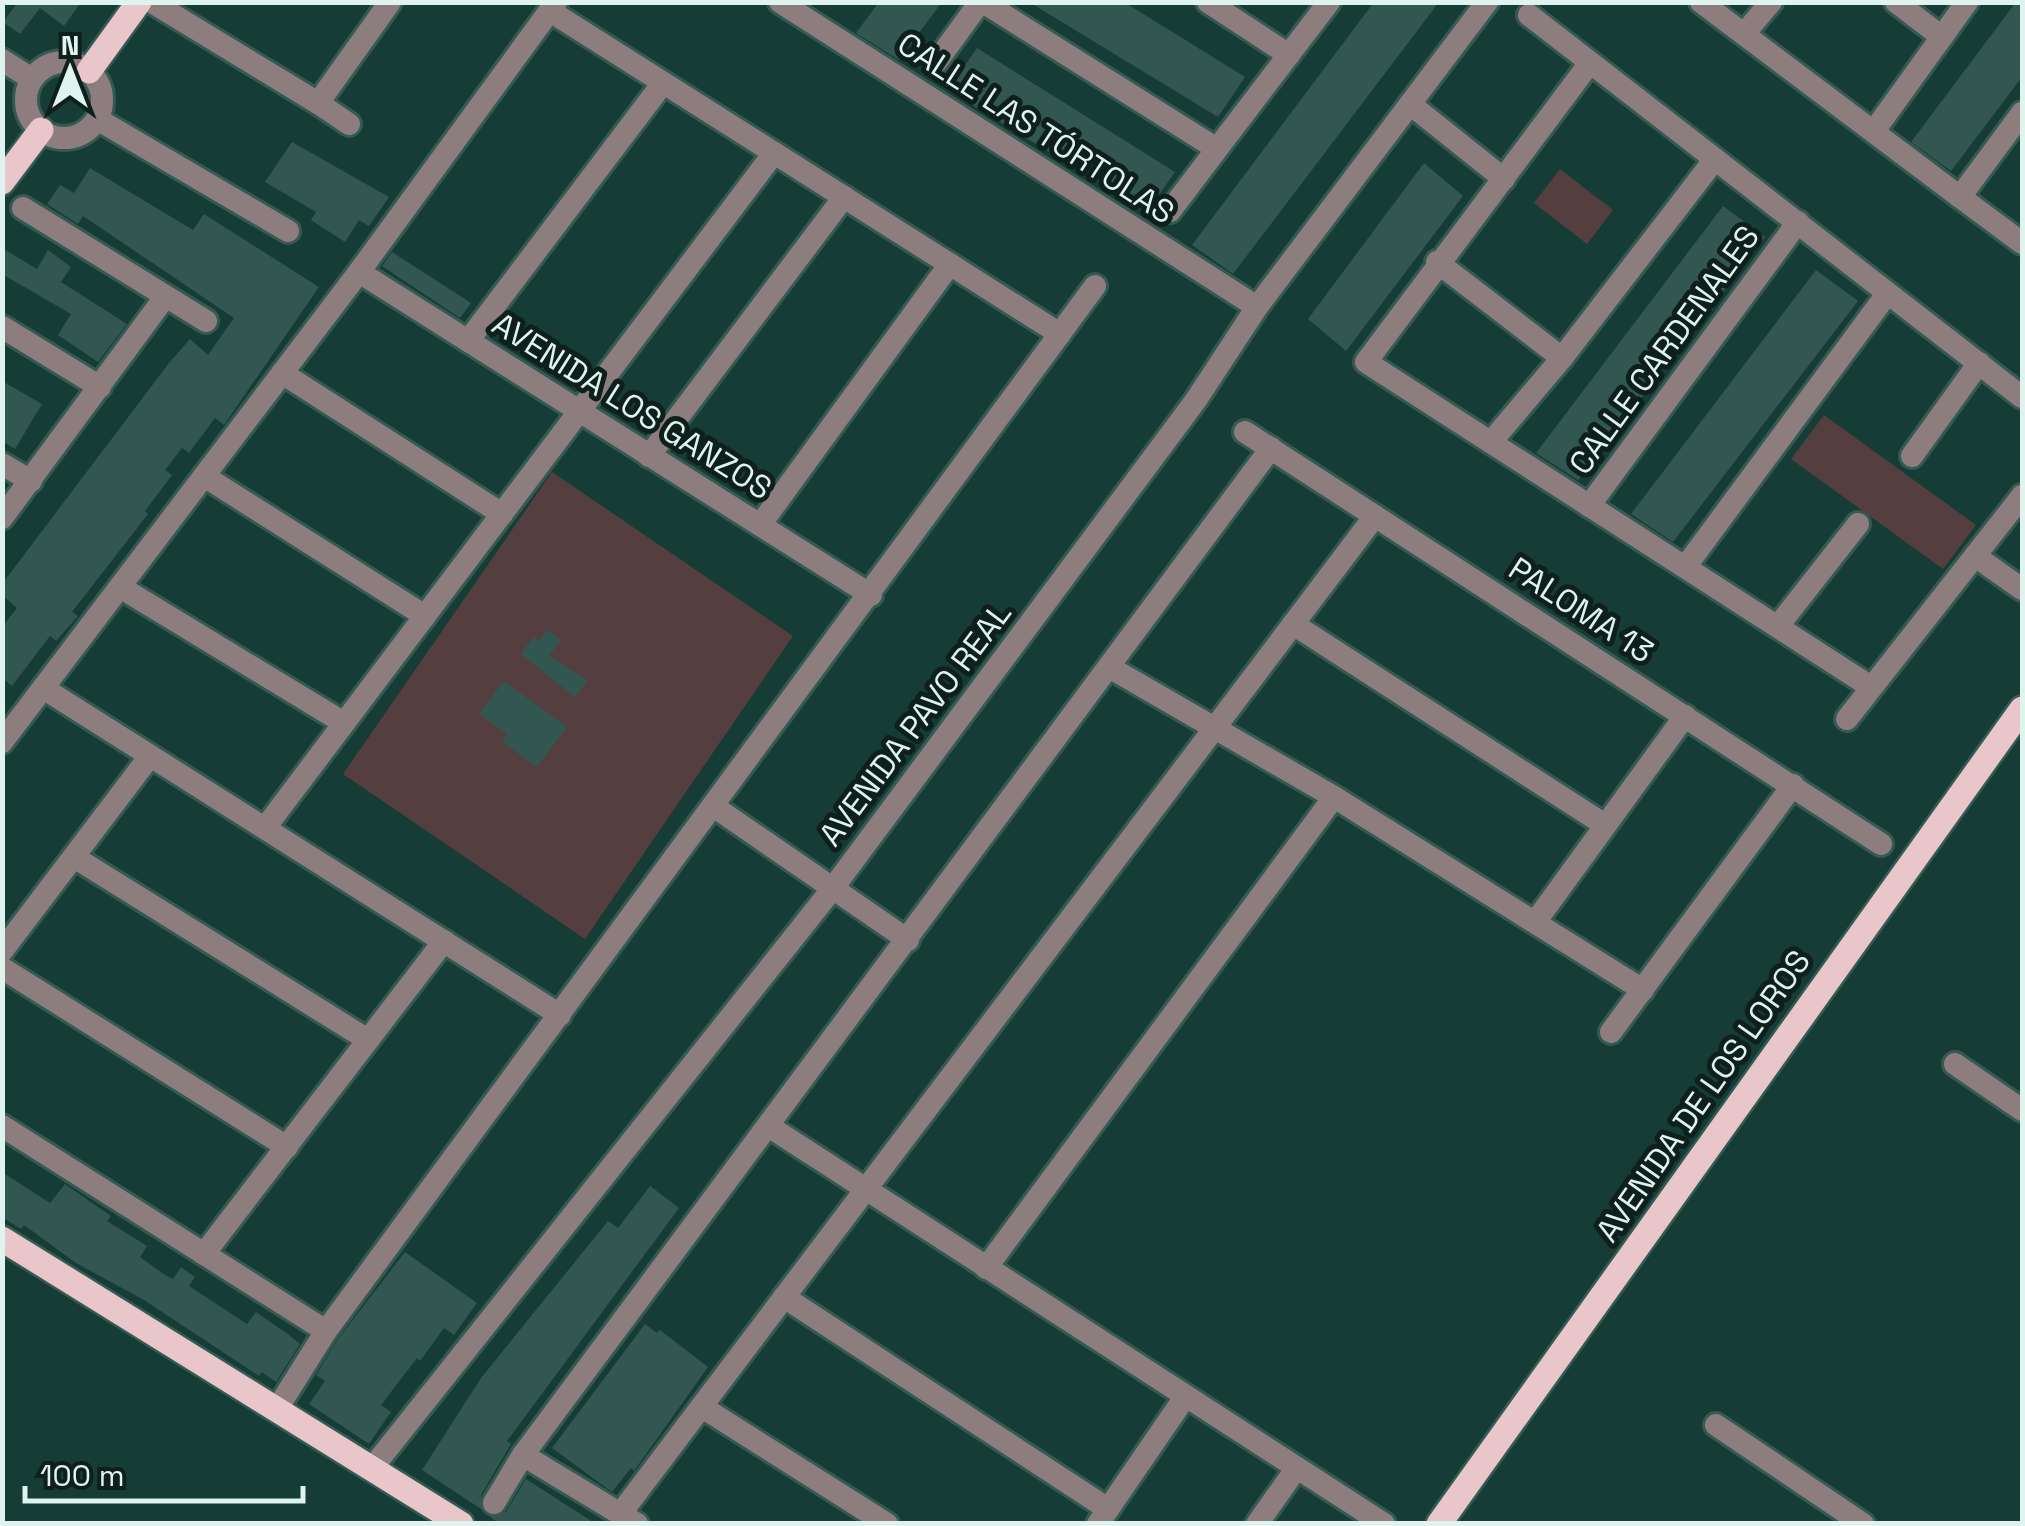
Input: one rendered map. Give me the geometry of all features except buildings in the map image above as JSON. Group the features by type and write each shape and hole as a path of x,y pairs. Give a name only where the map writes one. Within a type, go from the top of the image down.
{"main road":[{"path":"89,71 139,2"},
{"path":"2,182 41,130"},
{"name":"AVENIDA DE LOS LOROS","path":"1439,1524 2022,709"},
{"path":"2,1239 461,1524"}],"street":[{"path":"152,2 349,124"},
{"path":"318,103 385,9 358,2"},
{"name":"CALLE LAS TÓRTOLAS","path":"780,2 816,12 1257,308"},
{"path":"937,61 981,2 1217,149"},
{"path":"1208,2 1289,54"},
{"path":"1170,211 1329,2"},
{"name":"AVENIDA PAVO REAL","path":"373,1468 833,888 1196,400 1257,308 1487,2"},
{"path":"1701,2 2022,243"},
{"path":"1744,34 1770,2"},
{"path":"1896,2 1942,37"},
{"path":"1874,131 1967,2"},
{"path":"2,742 359,272 553,7 663,83 1060,334"},
{"name":"CALLE CARDENALES","path":"1529,15 1798,222 1590,506 1366,362 1437,262 1590,64"},
{"path":"2,60 32,78"},
{"path":"59,62 89,71 100,88 97,119 78,136 52,136 41,130 25,100 32,78 59,62"},
{"path":"468,340 663,83"},
{"path":"1410,104 1504,179"},
{"path":"1960,197 2022,112"},
{"path":"97,119 288,230"},
{"path":"265,828 774,153"},
{"path":"1491,442 1562,358 1715,159"},
{"path":"650,456 844,197"},
{"path":"24,208 206,321"},
{"path":"1798,222 2022,397"},
{"path":"1437,262 1562,358"},
{"path":"760,525 950,264"},
{"name":"AVENIDA LOS GANZOS","path":"359,272 870,595"},
{"path":"282,1401 326,1331 716,808 1095,286"},
{"path":"1686,566 1886,294"},
{"path":"2,518 165,297"},
{"path":"2,328 100,387"},
{"path":"1912,456 1978,363"},
{"path":"282,374 502,514"},
{"name":"PALOMA 13","path":"1245,432 1882,844"},
{"path":"494,1503 523,1455 1271,448"},
{"path":"2,464 31,481"},
{"path":"204,476 425,616"},
{"path":"1847,719 2022,496"},
{"path":"1590,506 1871,686"},
{"path":"523,1455 629,1518 702,1407 1375,516"},
{"path":"1778,626 1858,524"},
{"path":"1975,556 2022,589"},
{"path":"120,587 344,723"},
{"path":"1293,624 1605,825"},
{"path":"1110,667 1334,797 1643,990"},
{"path":"43,688 560,1015"},
{"path":"1536,921 1685,716"},
{"path":"2,952 150,756"},
{"path":"1611,1032 1793,786"},
{"path":"986,1268 1334,797"},
{"path":"716,808 908,940"},
{"path":"74,857 368,1040"},
{"path":"204,1254 444,941"},
{"path":"2,968 286,1147"},
{"path":"1955,1064 2022,1110"},
{"path":"2,1126 326,1331"},
{"path":"770,1127 1384,1524"},
{"path":"784,1297 1103,1516 1185,1397"},
{"path":"702,1407 887,1524"},
{"path":"1716,1426 1863,1524"},
{"path":"1257,1524 1296,1469"}],"shaded area":[{"path":"1560,169 1613,210 1587,244 1534,203"},
{"path":"1824,415 1976,525 1943,569 1791,459"},
{"path":"552,472 793,636 585,939 343,774"}]}
